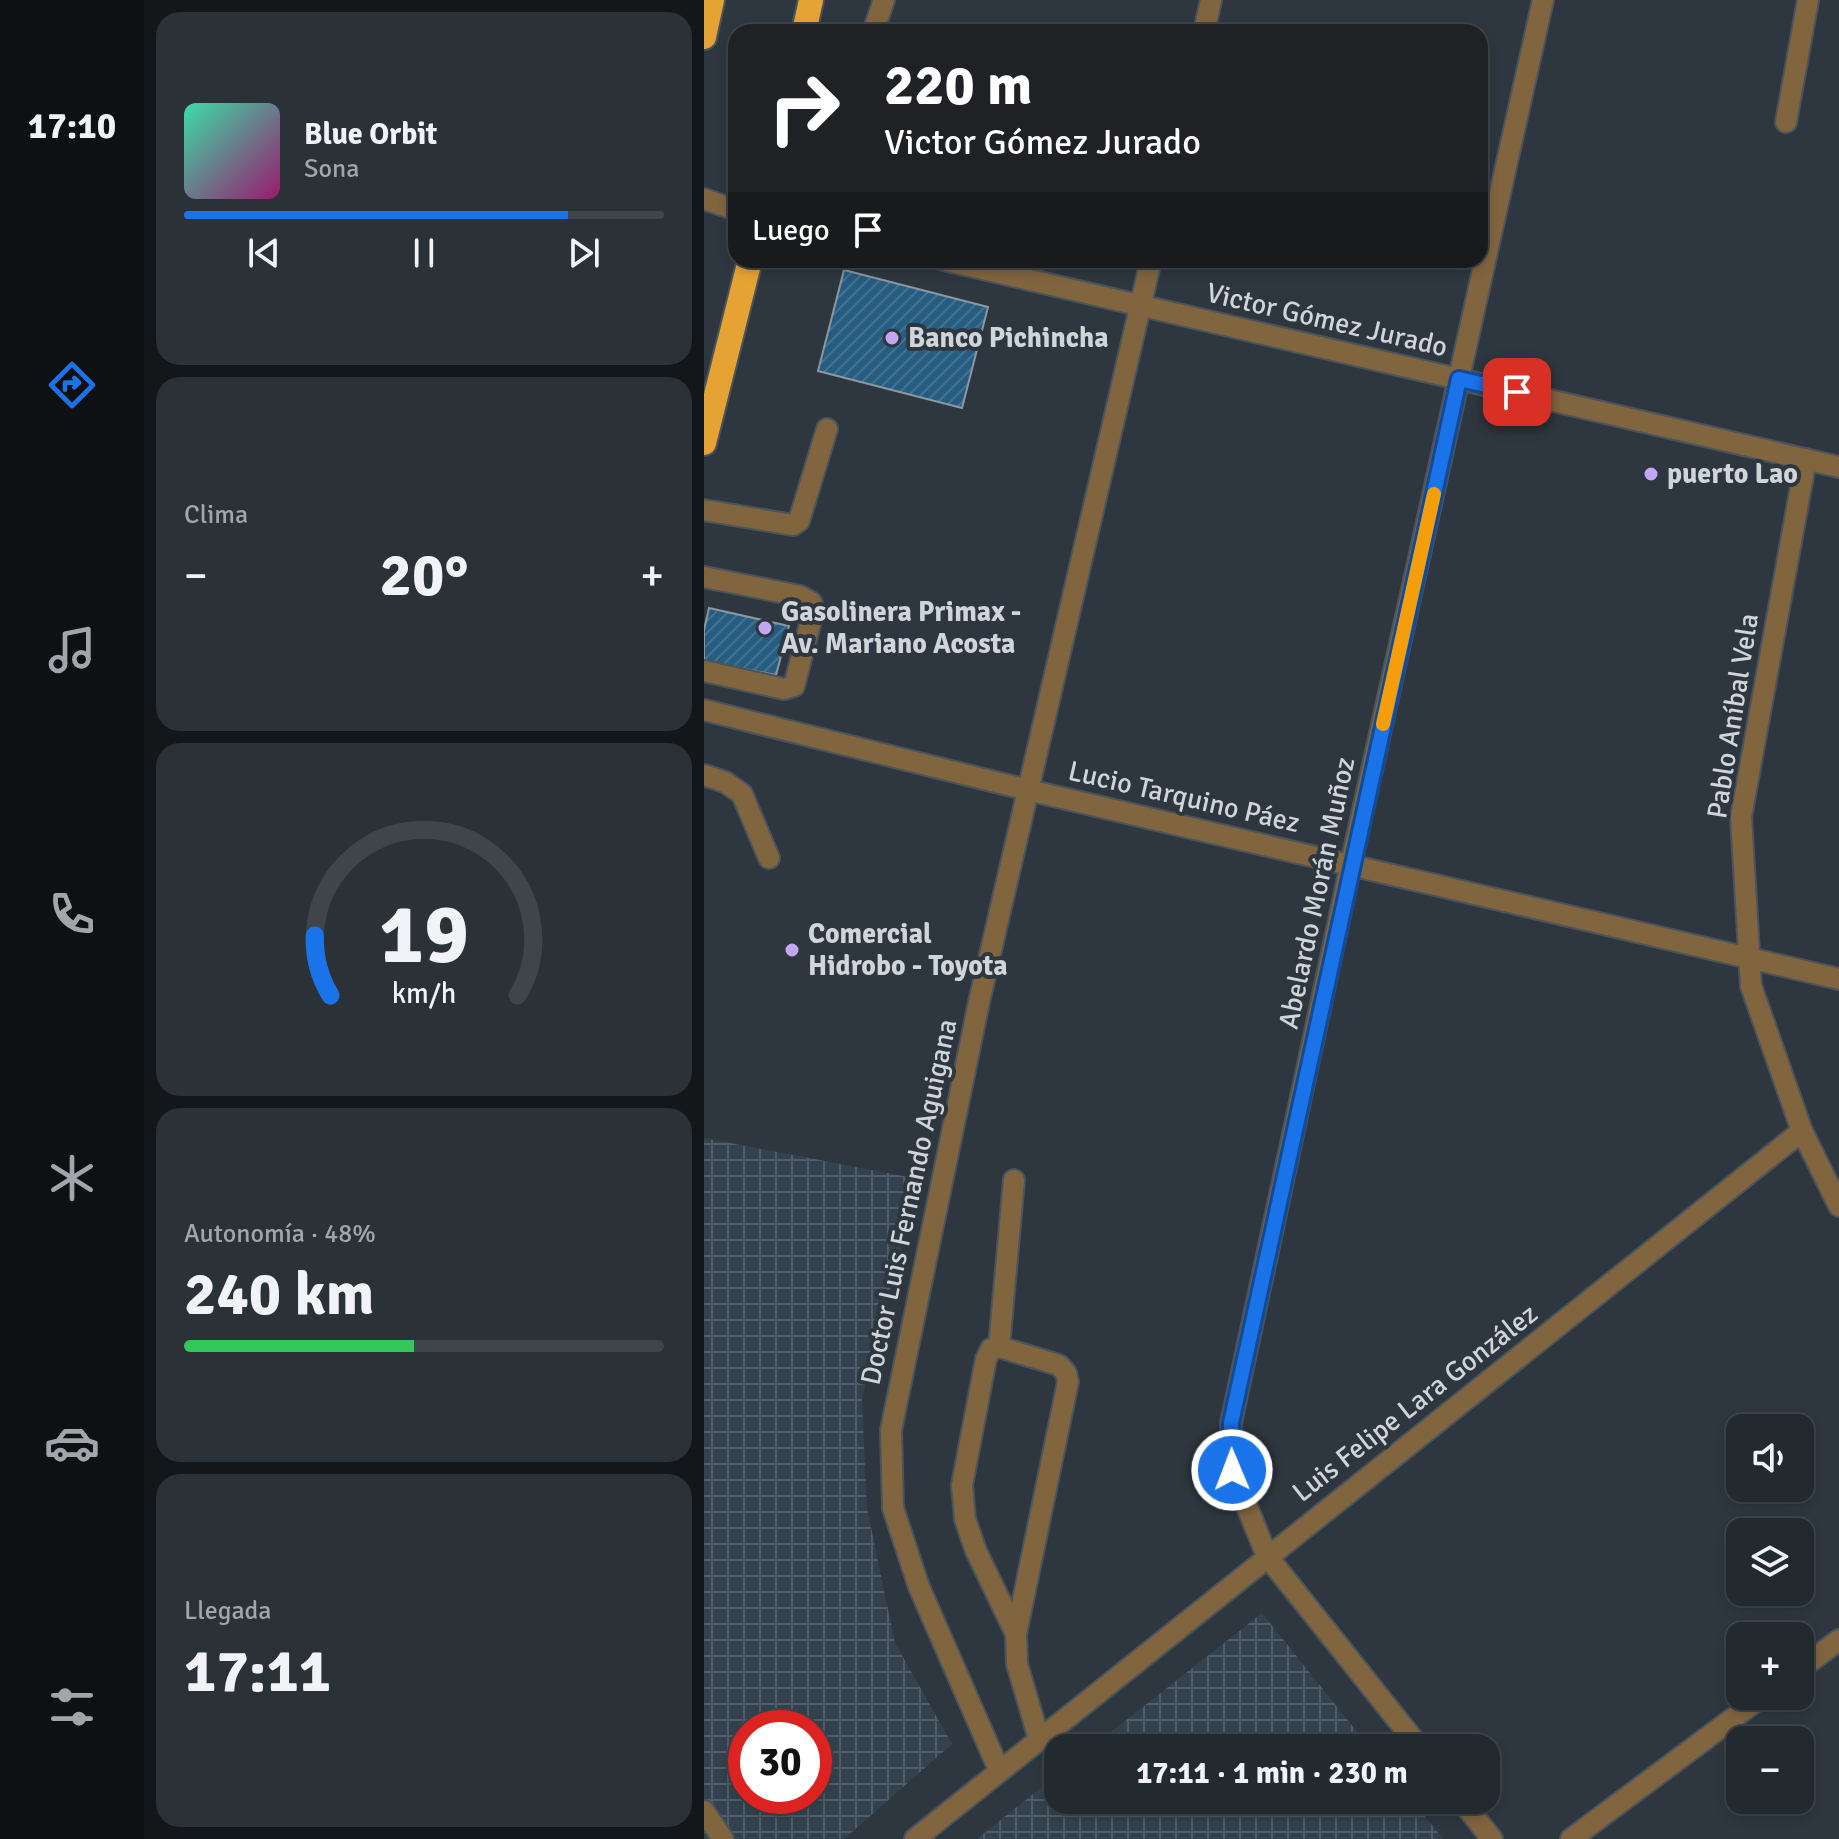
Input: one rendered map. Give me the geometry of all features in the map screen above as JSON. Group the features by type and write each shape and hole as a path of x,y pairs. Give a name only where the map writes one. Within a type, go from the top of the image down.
{"highway":[{"path":"704,37 712,0"},
{"path":"806,24 811,0"},
{"path":"704,443 748,268"}],"street":[{"path":"876,24 884,0"},
{"path":"1206,24 1211,0"},
{"name":"Abelardo Morán Muñoz","path":"1488,248 1543,0"},
{"path":"1786,122 1808,0"},
{"path":"704,199 728,207"},
{"name":"Victor Gómez Jurado","path":"978,268 1839,467"},
{"name":"Doctor Luis Fernando Aguigana","path":"999,1770 919,1587 893,1508 891,1430 979,1002 1149,268"},
{"name":"Abelardo Morán Muñoz","path":"1409,1734 1267,1556 1232,1470 1231,1423 1484,268"},
{"path":"704,510 793,525 799,521 827,429"},
{"name":"Pablo Aníbal Vela","path":"1806,459 1741,817 1751,986 1802,1131 1839,1206"},
{"path":"704,577 800,596 811,602 814,609 794,686 784,689 704,671"},
{"name":"Lucio Tarquino Páez","path":"704,710 1028,790 1839,979"},
{"path":"704,775 725,782 742,794 769,858"},
{"name":"Luis Felipe Lara González","path":"915,1839 1802,1131"},
{"path":"999,1347 1014,1180"},
{"path":"1016,1634 976,1551 965,1519 962,1485 986,1359 991,1349 999,1347 1059,1365 1066,1373 1068,1382 1016,1634 1017,1664 1039,1739"},
{"path":"1814,1659 1839,1640"},
{"path":"1571,1839 1744,1710"},
{"path":"704,1811 723,1839"},
{"path":"1472,1814 1492,1839"}],"shaded area":[{"path":"704,1138 919,1179 862,1399 867,1508 895,1643 952,1744 844,1839 704,1839"},
{"path":"1262,1613 1359,1734 1109,1734"},
{"path":"1044,1785 1044,1814 1423,1814 1443,1839 977,1839"}],"building":[{"path":"844,270 988,307 962,408 818,371"},
{"path":"709,608 789,626 776,675 704,661 704,630"}],"slow traffic":[{"path":"1383,724 1434,494"}],"place":[{"name":"Banco Pichincha","path":"892,338"},
{"name":"puerto Lao","path":"1651,474"},
{"name":"Gasolinera Primax - Av. Mariano Acosta","path":"765,628"},
{"name":"Comercial Hidrobo - Toyota","path":"792,950"}],"route":[{"path":"1232,1470 1231,1423 1459,379 1517,392"}]}
